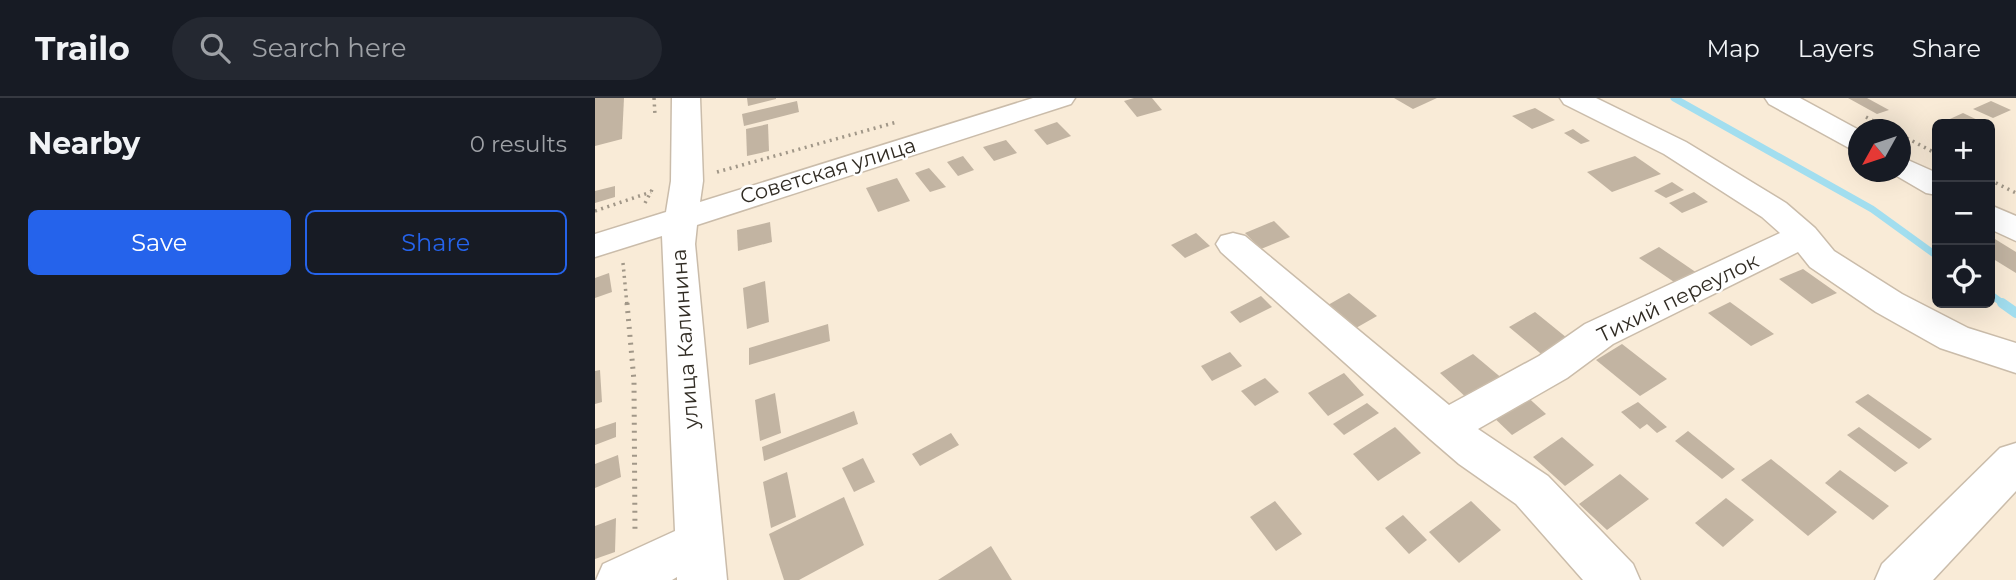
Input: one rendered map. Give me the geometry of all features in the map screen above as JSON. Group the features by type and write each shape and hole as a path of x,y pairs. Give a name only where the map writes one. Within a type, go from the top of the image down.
{"street":[{"name":"улица Калинина","path":"686,98 685,199 678,244 701,561"},
{"name":"Советская улица","path":"609,242 685,199 1061,98"},
{"path":"1574,98 1675,148 1774,210 1799,249 1889,303 1954,338 2016,358"},
{"path":"1779,98 1848,136"},
{"path":"1911,172 1932,183"},
{"path":"1995,218 2016,230"},
{"path":"1233,244 1474,451 1532,490 1615,580"},
{"name":"Тихий переулок","path":"1445,427 1553,367 1599,334 1799,249"},
{"path":"1900,580 2016,461"},
{"path":"628,577 701,561"}],"path":[{"path":"654,98 655,124"},
{"path":"595,211 650,192 685,199 907,120"},
{"path":"1911,140 1932,151"},
{"path":"628,577 634,381 609,242 623,219 636,211 655,185 655,173"},
{"path":"1994,182 2016,193"}],"building":[{"path":"595,98 624,98 622,139 595,146"},
{"path":"747,98 776,98 776,99 748,106"},
{"path":"1152,98 1162,110 1137,117 1124,101"},
{"path":"1394,98 1437,98 1413,109"},
{"path":"1848,98 1867,98 1889,110 1877,114"},
{"path":"797,101 799,112 744,126 742,114"},
{"path":"1991,101 2011,110 1993,118 1973,109"},
{"path":"1535,108 1555,120 1532,129 1512,116"},
{"path":"1963,113 1976,119 1950,119"},
{"path":"1057,122 1071,136 1047,145 1034,130"},
{"path":"768,124 769,151 747,156 746,129"},
{"path":"1573,129 1590,141 1581,144 1564,133"},
{"path":"1006,140 1017,153 994,161 983,147"},
{"path":"963,156 974,170 958,176 947,162"},
{"path":"1635,156 1661,174 1612,192 1587,172"},
{"path":"929,168 946,187 930,192 915,173"},
{"path":"897,178 910,201 878,212 866,188"},
{"path":"1672,182 1684,190 1666,198 1654,191"},
{"path":"615,186 615,197 595,203 595,191"},
{"path":"1694,192 1708,202 1682,213 1669,203"},
{"path":"1274,221 1290,237 1261,249 1245,233"},
{"path":"770,222 772,242 738,251 737,230"},
{"path":"1196,233 1210,246 1185,258 1171,245"},
{"path":"1995,239 2016,252 2016,273 1995,260"},
{"path":"1659,247 1697,273 1677,284 1639,258"},
{"path":"1803,269 1837,293 1812,304 1779,279"},
{"path":"609,273 612,292 595,298 595,278"},
{"path":"765,281 769,322 747,329 743,288"},
{"path":"1349,293 1377,316 1356,328 1328,305"},
{"path":"1261,296 1272,307 1240,323 1230,312"},
{"path":"1730,302 1774,334 1751,346 1708,313"},
{"path":"1535,312 1572,342 1546,358 1509,327"},
{"path":"828,324 830,341 749,365 749,348"},
{"path":"1622,344 1667,379 1640,396 1596,360"},
{"path":"1230,352 1242,366 1212,381 1201,366"},
{"path":"1473,354 1504,380 1470,401 1440,373"},
{"path":"600,370 602,402 595,404 595,371"},
{"path":"1344,373 1364,395 1328,416 1308,393"},
{"path":"1265,378 1279,392 1255,406 1241,391"},
{"path":"1522,392 1546,414 1512,435 1488,412"},
{"path":"775,393 781,433 760,441 755,400"},
{"path":"1868,394 1932,439 1919,449 1855,402"},
{"path":"1638,402 1667,427 1657,433 1647,424 1640,429 1621,412"},
{"path":"1367,403 1379,413 1344,435 1333,424"},
{"path":"854,411 858,424 764,461 762,447"},
{"path":"616,422 616,437 595,445 595,429"},
{"path":"1395,427 1421,453 1378,481 1353,454"},
{"path":"1859,427 1908,463 1895,472 1847,435"},
{"path":"1688,431 1735,469 1722,479 1675,441"},
{"path":"951,433 959,445 920,466 912,454"},
{"path":"1562,437 1594,465 1565,486 1533,457"},
{"path":"618,455 621,477 595,488 595,464"},
{"path":"863,458 875,482 854,492 842,468"},
{"path":"1771,459 1837,512 1808,536 1741,480"},
{"path":"1840,470 1889,506 1873,520 1825,483"},
{"path":"787,472 796,517 771,528 763,482"},
{"path":"1620,474 1649,499 1607,530 1579,504"},
{"path":"844,497 864,545 799,580 784,580 769,534"},
{"path":"1726,498 1754,520 1723,547 1695,523"},
{"path":"1275,501 1302,534 1276,551 1250,517"},
{"path":"1471,501 1501,530 1459,563 1429,532"},
{"path":"1403,515 1427,540 1409,554 1385,528"},
{"path":"616,518 615,552 595,559 595,526"},
{"path":"991,546 1012,580 938,580"}],"waterway":[{"path":"1674,98 1872,209 1932,252"},
{"path":"1995,298 2005,305"},
{"path":"2002,303 2016,313"}]}
